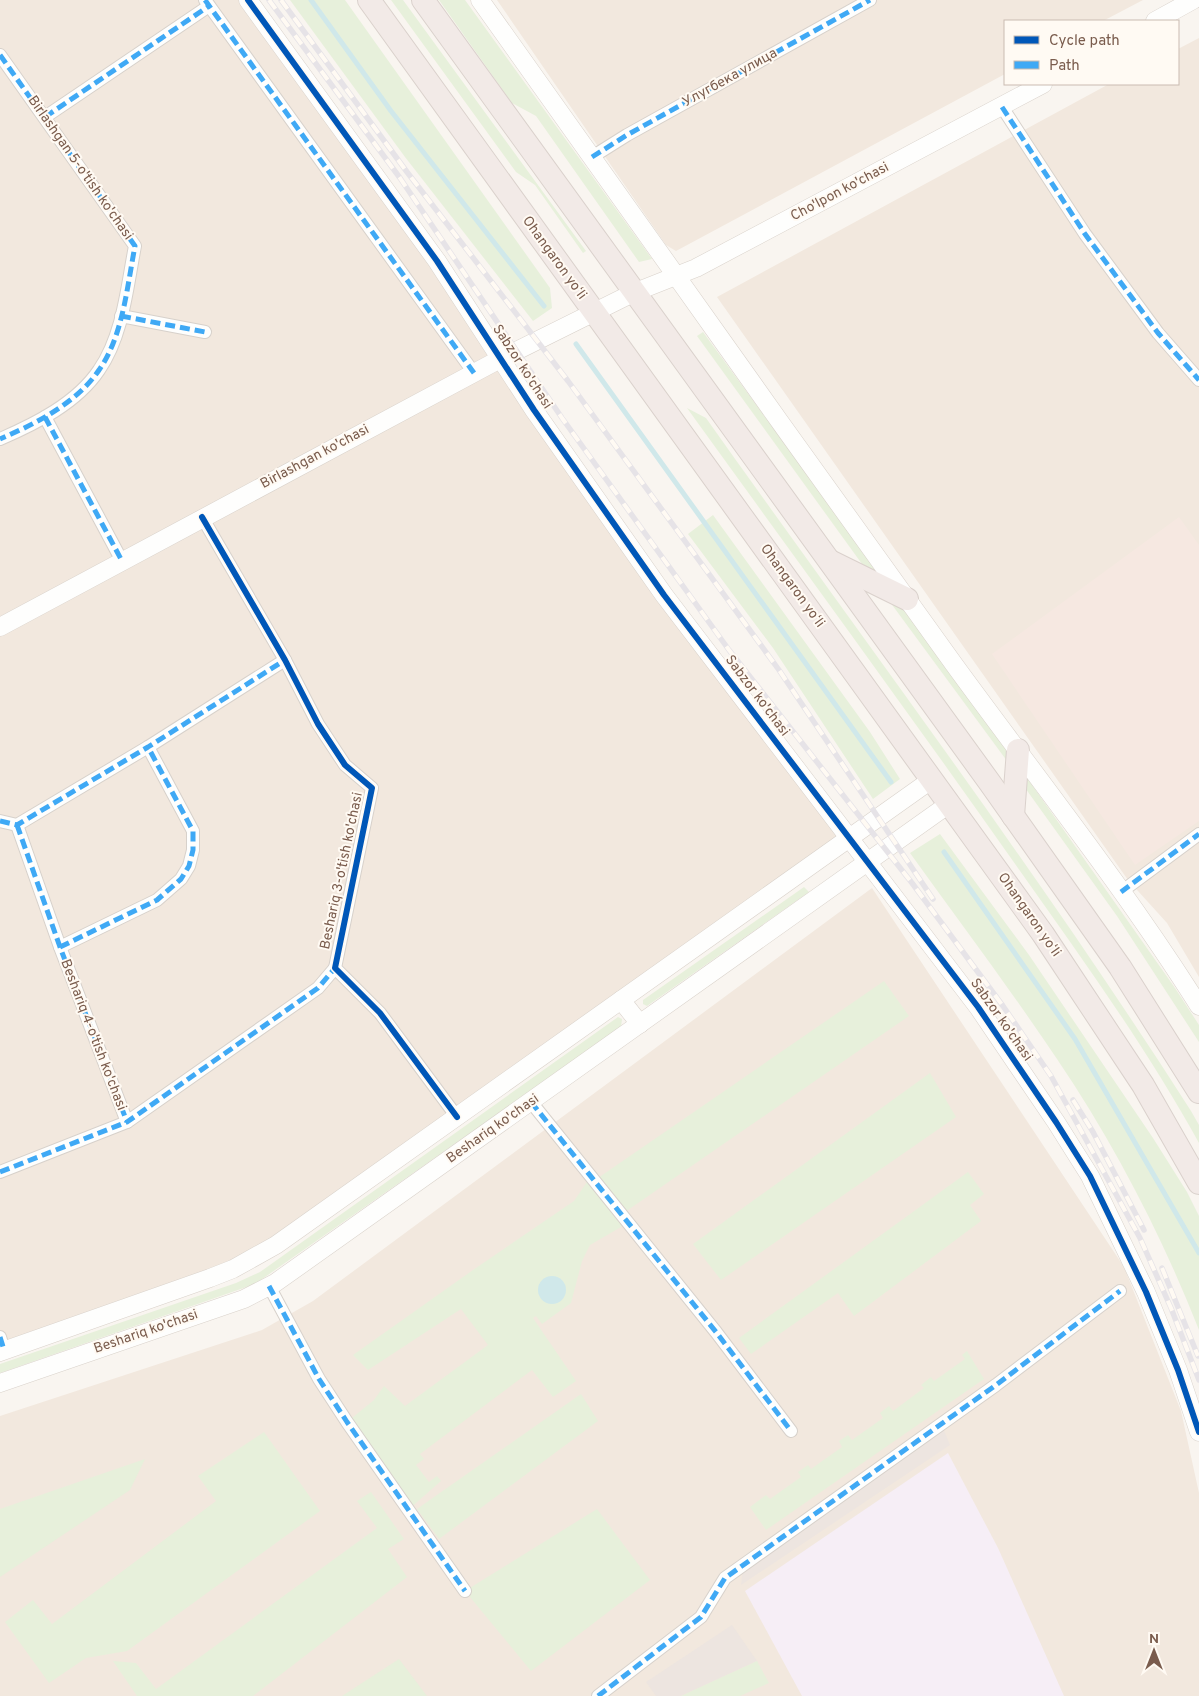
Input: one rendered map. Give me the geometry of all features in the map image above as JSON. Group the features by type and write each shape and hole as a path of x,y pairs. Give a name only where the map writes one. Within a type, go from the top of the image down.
{"highway":[{"name":"Ohangaron yoʻli","path":"369,0 1043,934 1167,1125 1199,1183"},
{"path":"423,0 1013,816 1120,967 1199,1092"},
{"path":"829,561 907,599"},
{"path":"1013,816 1018,750"}],"main road":[{"name":"Sabzor ko'chasi","path":"248,0 398,204 502,358 534,410 664,595 978,1008 1090,1176 1146,1292 1178,1370 1199,1432"},
{"path":"480,0 907,599 1121,892 1199,1006"},
{"path":"1157,20 1193,0"},
{"name":"Cho'lpon ko'chasi","path":"633,293 677,277 1041,85"},
{"name":"Birlashgan ko'chasi","path":"0,628 202,517 502,358 633,293"},
{"path":"1,1346 210,1278 248,1262 276,1245 931,780"},
{"name":"Beshariq ko'chasi","path":"0,1383 244,1299 269,1286 949,804"},
{"path":"621,1000 640,1024"}],"street":[{"name":"Улугбека улица","path":"592,157 627,135 870,0"},
{"path":"45,117 207,3 474,373"},
{"name":"Birlashgan 5-o'tish ko'chasi","path":"0,55 135,246 121,316 112,345 100,370 76,396 44,416 0,439"},
{"path":"1002,107 1085,234 1158,333 1199,380"},
{"path":"121,316 204,332"},
{"path":"44,416 122,561"},
{"name":"Beshariq 3-o'tish ko'chasi","path":"0,1172 127,1122 318,988 335,968 372,788 345,765 318,724 285,660 202,517"},
{"path":"0,821 17,826 148,747 285,660"},
{"name":"Beshariq 4-o'tish ko'chasi","path":"60,947 157,900 170,891 189,866 194,850 193,831 148,747"},
{"name":"Beshariq 4-o'tish ko'chasi","path":"17,826 60,947 127,1122"},
{"path":"1121,892 1199,834"},
{"name":"Beshariq 3-o'tish ko'chasi","path":"335,968 380,1013 457,1117"},
{"path":"531,1102 716,1332 792,1431"},
{"path":"269,1286 319,1379 465,1591"},
{"path":"598,1696 701,1617 726,1578 996,1385 1120,1291"}],"shaded area":[{"path":"0,0 248,0 849,839 276,1245 0,1352"},
{"path":"497,0 1143,0 1105,20 1004,20 1004,75 676,251 666,245"},
{"path":"1199,38 1199,977 1167,923 1128,880 717,297 1107,85 1179,85 1179,48"},
{"path":"1179,517 1199,545 1199,821 1135,865 992,654"},
{"path":"872,888 1124,1267 1181,1411 1199,1493 1199,1696 0,1696 0,1416 262,1330 313,1301"},
{"path":"941,1423 950,1445 741,1585 743,1567"},
{"path":"948,1453 998,1548 1064,1696 802,1696 745,1591"},
{"path":"732,1625 757,1661 681,1696 656,1696 646,1682"}],"green space":[{"path":"290,0 345,0 550,288 552,308 533,321 405,157"},
{"path":"391,0 403,0 586,251 583,253 535,185 516,172"},
{"path":"439,0 465,0 652,259 639,262 536,116 512,103"},
{"path":"703,332 879,573 862,564 697,336"},
{"path":"687,408 706,418 1014,848 1133,1022 1191,1111 1199,1125 1199,1143 1134,1035 1086,965 932,747"},
{"path":"713,515 870,732 900,779 873,799 773,648 688,534"},
{"path":"890,602 908,613 1012,757 1010,765"},
{"path":"1025,775 1175,988 1199,1025 1199,1042 1117,916 1023,785"},
{"path":"940,834 1029,955 1153,1138 1187,1192 1199,1216 1199,1330 1153,1225 1098,1124 1078,1091 1003,981 910,853"},
{"path":"804,887 809,892 647,1006 643,1004 643,1000"},
{"path":"884,981 909,1016 625,1212 598,1178"},
{"path":"618,1017 622,1019 621,1027 255,1284 0,1373 0,1364 236,1283 260,1272"},
{"path":"930,1073 956,1117 721,1280 693,1244"},
{"path":"968,1172 984,1194 970,1205 981,1221 854,1316 838,1293 751,1354 739,1338"},
{"path":"591,1176 625,1219 621,1227 590,1245 582,1261 571,1303 542,1324 536,1316 533,1318 576,1381 553,1397 532,1370 420,1454 424,1459 416,1465 429,1482 437,1476 441,1481 408,1510 347,1422 374,1400 384,1386 405,1406 488,1345 461,1309 368,1370 353,1355 574,1201"},
{"path":"967,1351 984,1379 766,1530 750,1507 766,1495 770,1499 801,1477 798,1472 808,1465 811,1469 842,1447 839,1441 848,1435 852,1440 883,1418 880,1413 889,1406 893,1411 924,1388 921,1385 931,1377 934,1381 965,1359 962,1355"},
{"path":"581,1394 598,1421 439,1539 417,1509"},
{"path":"264,1432 320,1511 127,1651 86,1658 49,1683 5,1622 33,1600 52,1624 216,1501 198,1476"},
{"path":"145,1459 130,1490 0,1577 0,1509"},
{"path":"371,1492 404,1539 388,1549 407,1577 253,1696 137,1696 113,1661 136,1663 156,1689 377,1528 357,1501"},
{"path":"597,1509 650,1580 531,1671 465,1591"},
{"path":"399,1659 427,1696 342,1696"},
{"path":"757,1661 769,1683 740,1696 681,1696"}],"water":[{"path":"552,1276 562,1280 566,1290 562,1300 552,1304 542,1300 538,1290 542,1280"}],"waterway":[{"path":"311,0 391,111 544,306"},
{"path":"576,344 891,782"},
{"path":"944,852 1075,1039 1199,1253"}],"railway":[{"path":"269,0 400,178 562,418 729,650 912,883 1003,1006 1051,1076 1140,1238 1171,1308 1199,1380"},
{"path":"281,0 407,172 568,381 779,670 933,899"},
{"path":"1073,1100 1093,1132 1144,1230"},
{"path":"1162,1268 1198,1356"}],"marked path":[{"path":"205,0 474,373"},
{"path":"592,157 627,135 870,0"},
{"path":"45,117 209,6"},
{"path":"0,55 135,246 119,327 114,342 99,370 90,382 67,402 27,427 0,439"},
{"path":"1002,107 1085,234 1158,333 1199,380"},
{"path":"121,316 205,332"},
{"path":"45,417 122,561"},
{"path":"0,821 17,825 148,747 285,660"},
{"path":"60,947 157,900 181,879 189,866 193,850 193,831 148,747"},
{"path":"17,825 60,947 127,1122"},
{"path":"1121,892 1199,834"},
{"path":"0,1172 127,1122 318,988 335,968"},
{"path":"531,1102 716,1332 791,1431"},
{"path":"269,1286 319,1379 465,1591"},
{"path":"598,1696 701,1617 725,1578 996,1385 1120,1291"},
{"path":"0,1337 4,1350"}],"cycle path":[{"path":"248,0 437,261 534,410 664,595 978,1007 1056,1122 1090,1176 1146,1292 1178,1370 1199,1432"},
{"path":"202,517 285,660 318,724 345,765 372,788 335,968 380,1013 457,1117"}]}
